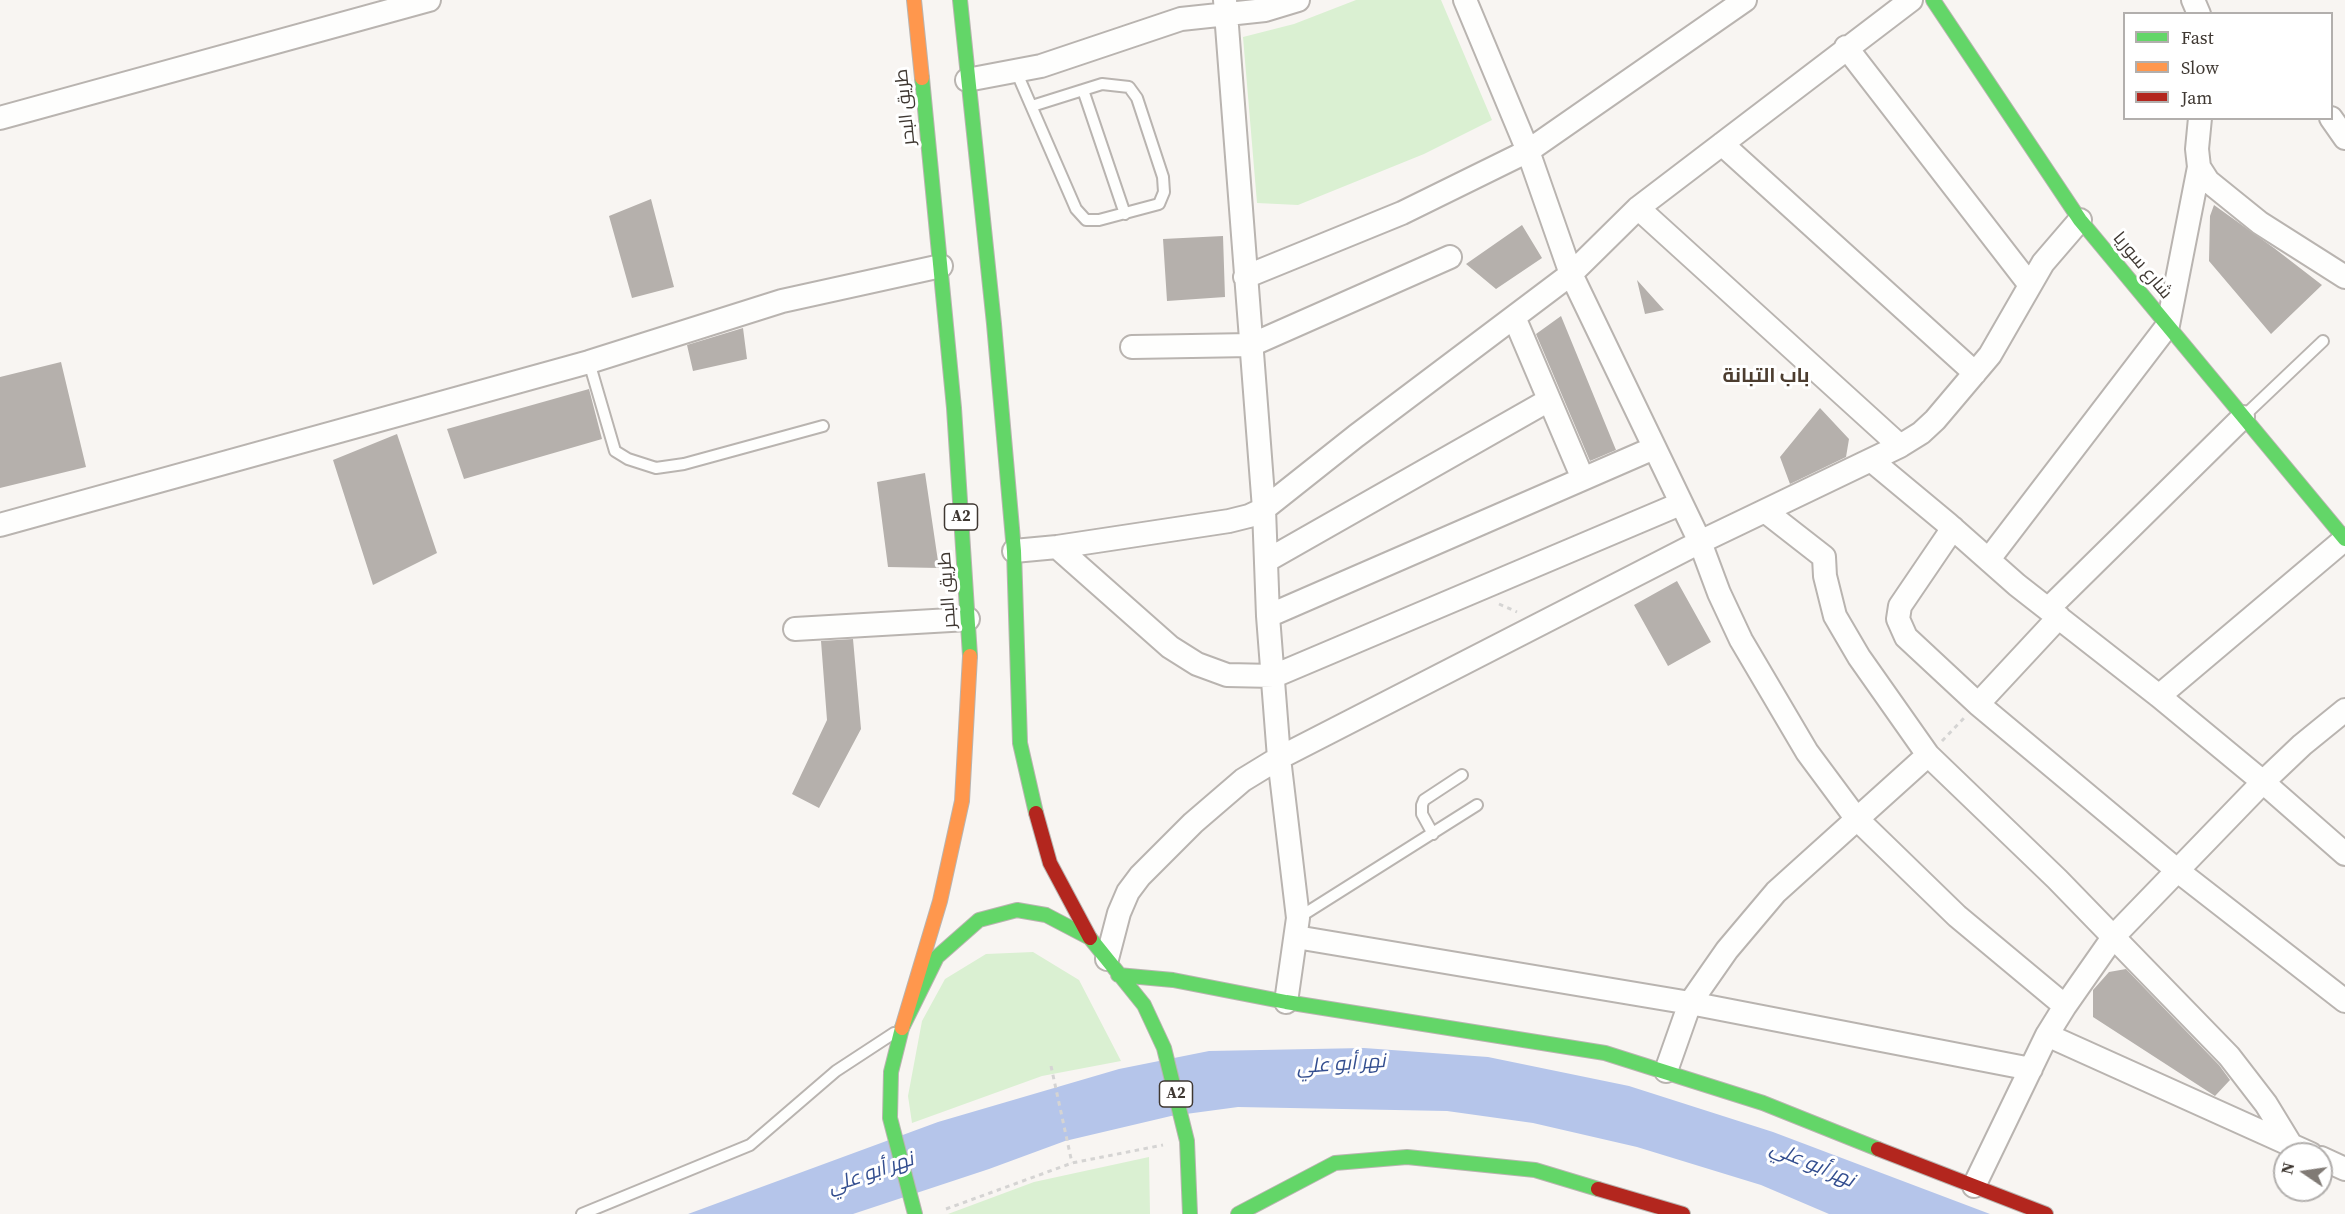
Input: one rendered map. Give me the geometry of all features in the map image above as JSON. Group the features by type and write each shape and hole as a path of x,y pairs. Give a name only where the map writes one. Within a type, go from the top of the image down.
{"main road":[{"name":"طريق البحر","path":"902,1028 940,900 962,801 970,659 954,408 914,0"},
{"name":"A2","path":"960,0 994,324 1014,551 1020,743 1050,863 1090,938 1144,1005 1164,1048 1187,1141 1190,1214"},
{"name":"شارع سوريا","path":"1933,0 2080,220 2345,539"},
{"name":"A2","path":"915,1214 890,1118 891,1072 902,1028 937,957 979,921 1017,910 1046,915 1090,938"},
{"path":"1112,967 1287,1002 1605,1053 1763,1103 2046,1214"},
{"path":"1238,1214 1335,1163 1407,1157 1535,1170 1683,1214"}],"street":[{"path":"0,118 429,0"},
{"path":"967,80 1063,59 1181,19 1226,7 1265,10 1298,0"},
{"path":"1465,0 1528,151 1571,274 1700,542 1719,593 1741,640 1807,752 1856,818 1957,916 2065,1006"},
{"path":"1245,277 1402,213 1528,151 1745,0"},
{"path":"1014,551 1057,547 1229,521 1264,509 1356,436 1571,274 1638,208 1846,47 1911,0"},
{"path":"1226,7 1264,509 1268,616 1279,758 1297,928 1287,1002"},
{"path":"1846,47 2030,285"},
{"path":"1989,559 2168,325 2199,167 2197,149 2200,120"},
{"path":"2332,120 2345,138"},
{"path":"1722,144 1975,373"},
{"path":"2199,167 2208,181 2260,223 2345,277"},
{"path":"1638,208 1900,446"},
{"path":"1112,967 1119,913 1128,892 1140,876 1193,823 1243,780 1279,758 1700,542 1900,446 1921,433 1935,420 1990,355 2043,263 2080,220"},
{"path":"1132,347 1251,345 1450,257"},
{"path":"0,525 589,362 782,301 941,266"},
{"path":"1514,318 1583,479"},
{"path":"1266,561 1549,400"},
{"path":"1978,704 2053,613 2243,417"},
{"path":"1268,616 1654,448"},
{"path":"1871,460 2017,585 2159,696 2263,782 2345,854"},
{"path":"1057,547 1170,647 1197,664 1227,675 1274,676 1680,504"},
{"path":"1765,511 1824,558 1825,576 1835,616 1859,657 1928,755 2114,936 2229,1056 2295,1142"},
{"path":"1953,528 1900,606 1898,619 1906,637 1978,704 2178,871 2345,1001"},
{"path":"2159,696 2345,539"},
{"path":"795,629 968,619"},
{"path":"1974,1186 2047,1035 2114,936 2263,782 2302,745 2345,710"},
{"path":"1666,1071 1690,1003 1727,950 1776,892 1928,755"},
{"path":"1297,928 2031,1069"},
{"path":"2047,1035 2283,1142"}],"lane":[{"path":"1016,71 1076,210 1086,219 1099,220 1159,204 1164,192 1163,177 1137,98 1129,87 1102,84 1032,106"},
{"path":"1083,90 1125,214"},
{"path":"2243,417 2323,341"},
{"path":"589,362 615,451 628,459 656,468 684,464 823,426"},
{"path":"1432,834 1422,814 1424,800 1462,775"},
{"path":"1297,928 1432,834 1477,806"},
{"path":"582,1214 750,1145 836,1071 902,1028"}],"path":[{"path":"1494,603 1504,605 1539,625"},
{"path":"1928,755 1978,704"},
{"path":"1051,1066 1072,1163"},
{"path":"946,1209 1072,1163 1187,1141"}],"green space":[{"path":"1356,0 1441,0 1492,120 1424,154 1298,205 1257,203 1243,37 1294,24"},
{"path":"1033,952 1079,980 1121,1061 1042,1076 912,1123 908,1096 922,1021 945,979 986,954"},
{"path":"1149,1157 1150,1214 948,1214 1034,1182"}],"water":[{"name":"نهر أبو علي","path":"1364,1048 1488,1057 1629,1086 1773,1132 1990,1214 1829,1214 1761,1185 1637,1147 1533,1123 1447,1111 1238,1107 1171,1116 1065,1141 853,1214 688,1214 938,1122 1119,1069 1209,1051"}],"building":[{"path":"651,199 674,287 632,298 609,216"},
{"path":"2214,205 2322,285 2271,334 2209,261 2210,216"},
{"path":"1522,225 1542,258 1496,289 1466,264"},
{"path":"1223,236 1225,297 1167,301 1163,239"},
{"path":"1637,280 1664,310 1645,314"},
{"path":"1561,316 1616,450 1590,461 1536,334"},
{"path":"743,328 747,359 693,371 687,345"},
{"path":"61,362 86,467 0,488 0,377"},
{"path":"589,389 602,439 464,479 447,429"},
{"path":"1820,408 1849,439 1846,457 1790,484 1780,457"},
{"path":"397,434 437,553 373,585 333,460"},
{"path":"925,473 939,568 888,567 877,482"},
{"path":"1677,581 1711,642 1668,666 1634,605"},
{"path":"853,639 861,729 819,808 792,794 827,720 821,641"},
{"path":"2126,969 2219,1065 2230,1080 2215,1096 2093,1017 2093,990 2109,972"}],"traffic: fast":[{"path":"960,0 994,324 1014,551 1020,743 1036,813"},
{"path":"1933,0 2080,220 2345,539"},
{"path":"922,78 954,408 970,656"},
{"path":"915,1214 890,1118 891,1072 902,1028 937,957 979,920 1017,910 1046,915 1090,938 1144,1005 1164,1048 1187,1141 1190,1214"},
{"path":"1118,975 1173,980 1286,1002 1605,1053 1763,1103 1878,1149"},
{"path":"1238,1214 1335,1163 1407,1157 1535,1170 1598,1189"}],"traffic: slow":[{"path":"914,0 922,78"},
{"path":"902,1028 940,901 962,801 970,656"}],"traffic: jam":[{"path":"1036,813 1050,863 1090,938"},
{"path":"1878,1149 2046,1214"},
{"path":"1598,1189 1683,1214"}],"district":[{"name":"باب التبانة","path":"1766,377"}]}
